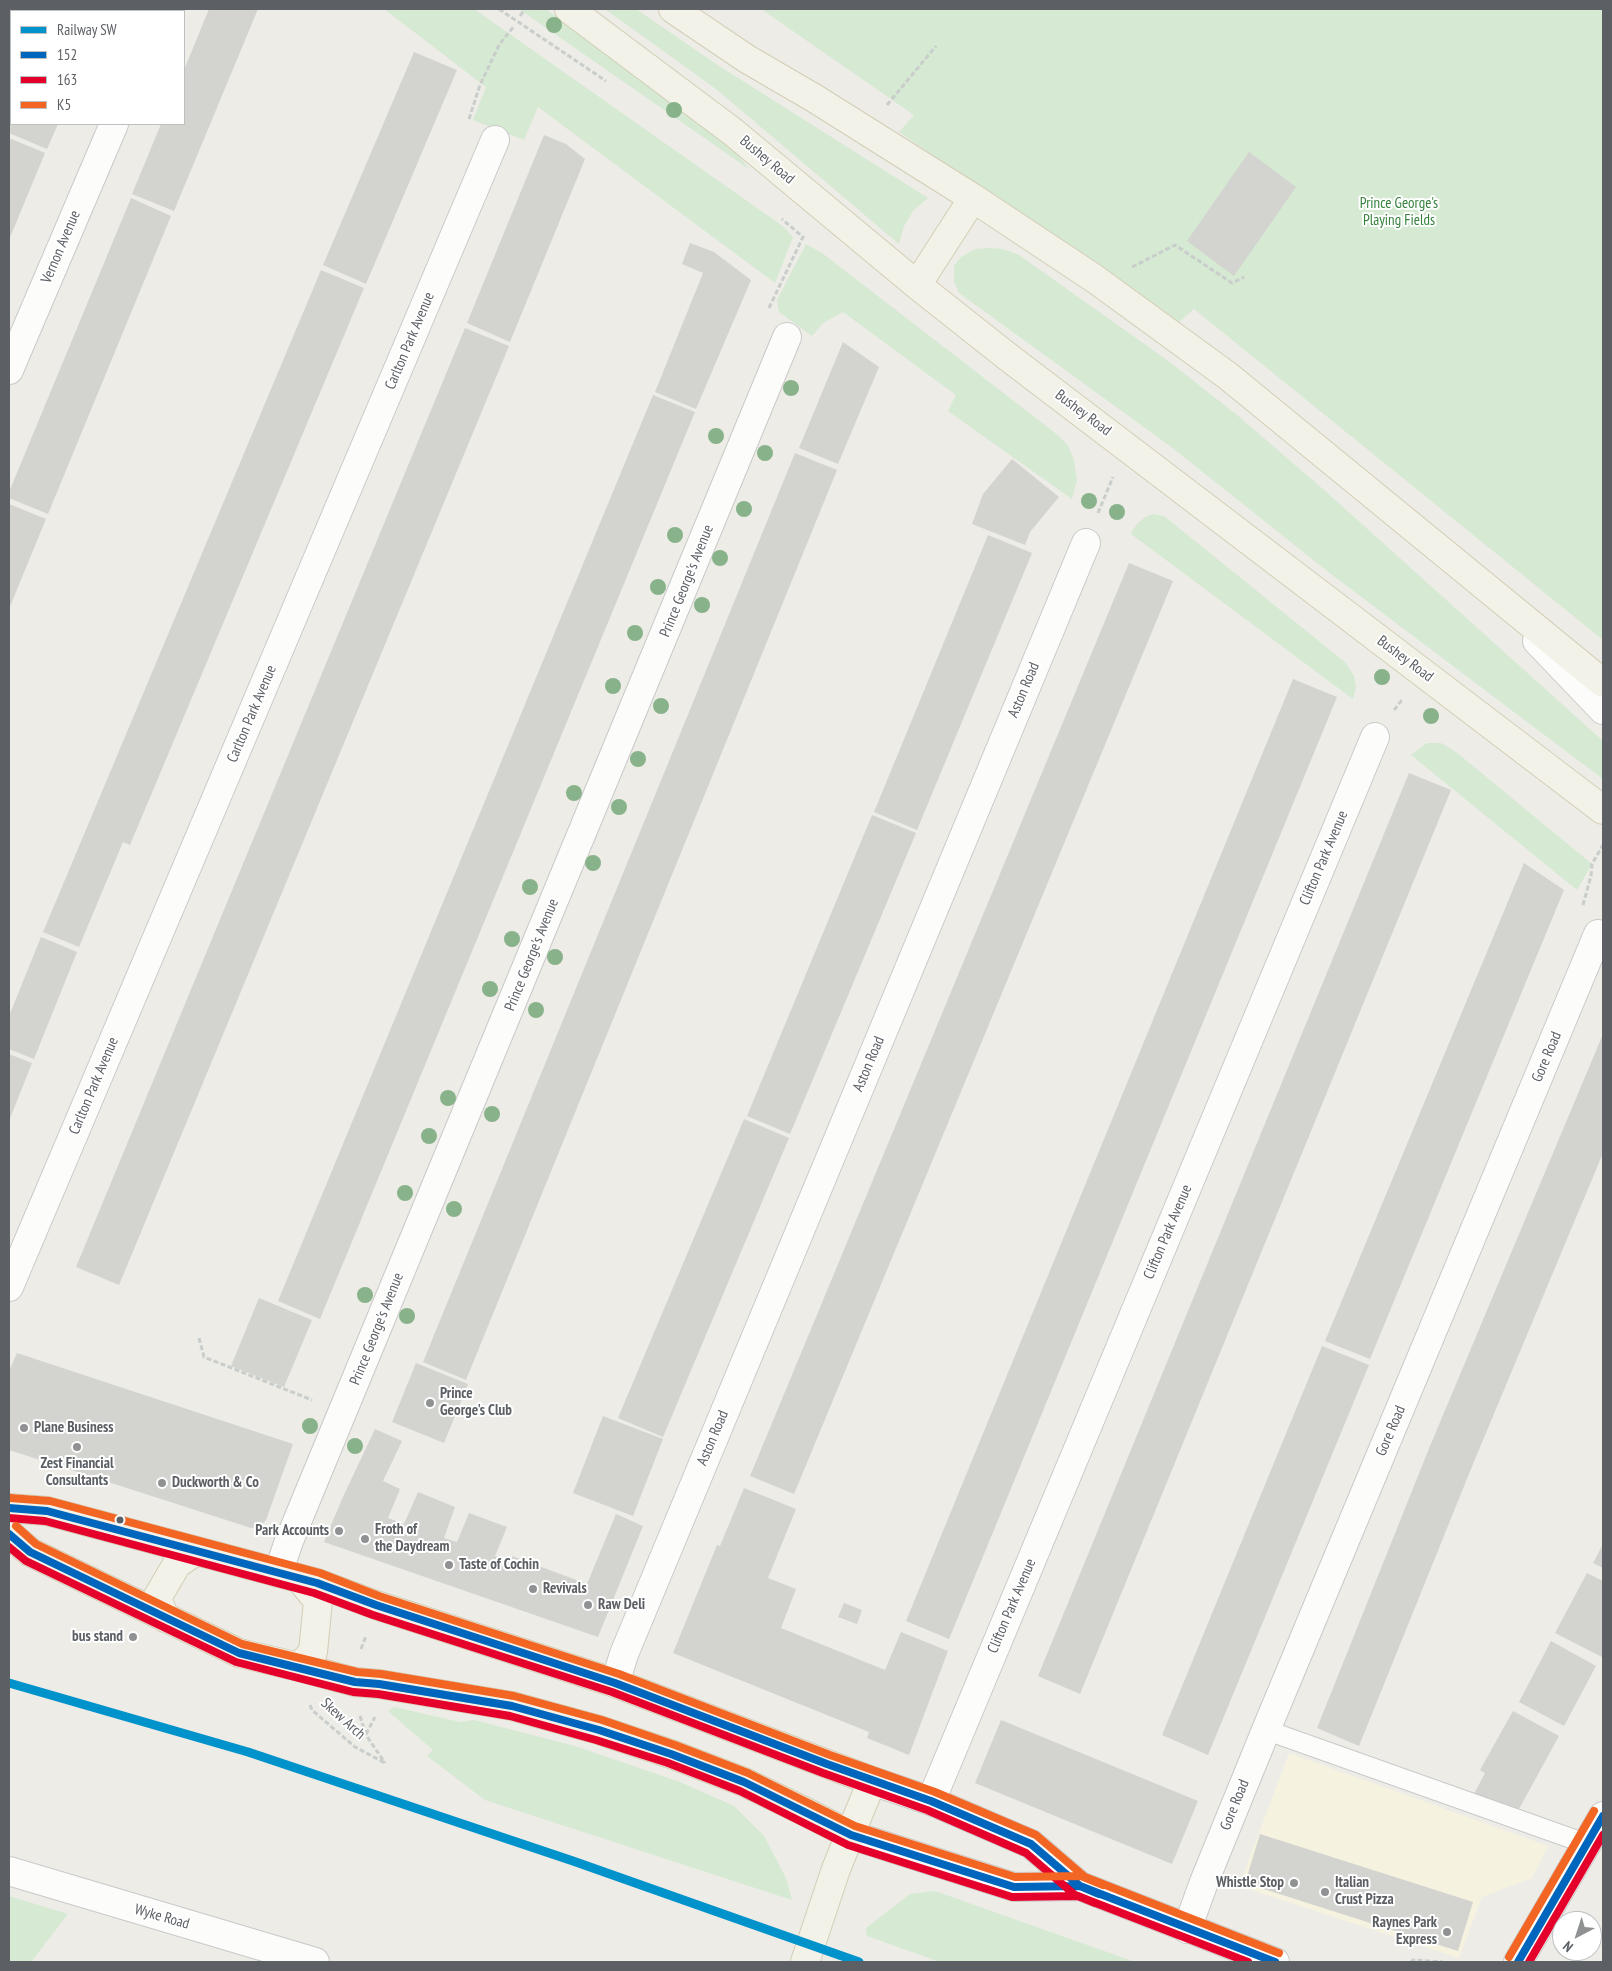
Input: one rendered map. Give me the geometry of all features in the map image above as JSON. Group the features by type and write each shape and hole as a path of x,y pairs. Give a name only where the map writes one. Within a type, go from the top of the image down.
{"main road":[{"name":"Bushey Road","path":"569,9 733,132 917,285 1008,357 1603,810"},
{"path":"673,9 747,59 973,198 1095,279 1228,376 1603,683"},
{"path":"917,285 973,198"},
{"path":"9,1508 48,1511 289,1576 615,1683 872,1781 836,1869 805,1962"},
{"path":"9,1534 30,1552 238,1654 299,1667 355,1682 379,1684 512,1706 599,1730 744,1782 851,1835"},
{"path":"165,1618 157,1598 177,1564 196,1552"},
{"path":"289,1576 318,1601 313,1652 299,1667"}],"street":[{"name":"Vernon Avenue","path":"9,370 114,125"},
{"name":"Carlton Park Avenue","path":"9,1287 494,140"},
{"name":"Prince George's Avenue","path":"289,1576 289,1540 787,337"},
{"name":"Aston Road","path":"615,1683 624,1654 1086,543"},
{"path":"1481,582 1603,710"},
{"name":"Clifton Park Avenue","path":"931,1802 1375,737"},
{"name":"Gore Road","path":"1187,1929 1204,1882 1266,1730 1598,934"},
{"path":"872,1781 931,1802 1031,1844 1080,1886 1275,1962"},
{"path":"1518,1962 1603,1816"},
{"path":"851,1835 1014,1888 1080,1886"},
{"name":"Wyke Road","path":"9,1871 315,1962"}],"lane":[{"path":"1266,1730 1587,1844"}],"path":[{"path":"499,9 517,21"},
{"path":"520,16 525,9"},
{"path":"494,140 465,130 480,85 499,45 514,26"},
{"path":"868,132 882,111 936,46"},
{"path":"781,218 803,237 769,309 774,325 787,337"},
{"path":"1126,271 1137,263 1175,245 1232,283 1244,277"},
{"path":"1086,543 1118,467 1129,448"},
{"path":"1375,737 1401,701 1426,675"},
{"path":"1598,934 1577,925 1591,876 1592,864 1603,846"},
{"path":"199,1338 204,1357 343,1412"},
{"path":"360,1653 368,1630"},
{"name":"Skew Arch","path":"299,1667 312,1710 355,1747 386,1763 366,1735 358,1708"},
{"path":"1411,1962 1413,1960 1443,1962"}],"shaded area":[{"path":"1289,1753 1548,1846 1532,1878 1482,1897 1459,1958 1239,1886"}],"green space":[{"path":"384,9 473,9 477,11 784,227 793,237 775,283 538,107 524,140 473,120 486,87"},
{"path":"519,9 546,9 731,145 749,169"},
{"path":"605,9 636,9 719,66 928,198 913,211 904,226 899,244 716,89"},
{"name":"Prince George's Playing Fields","path":"761,9 1603,9 1603,640 1194,309 1178,323 899,132 914,115"},
{"path":"806,244 822,253 1067,444 1074,460 1077,480 1072,499 948,411 956,395 843,312 823,323 812,336 779,312 777,300"},
{"path":"975,249 1003,249 1019,255 1167,360 1237,415 1323,489 1603,741 1603,779 1331,574 1170,446 959,293 954,281 954,266 961,257"},
{"path":"1153,514 1164,516 1346,663 1354,676 1356,687 1353,699 1131,534 1136,525 1145,517"},
{"path":"1427,743 1441,743 1456,752 1592,864 1577,890 1411,755"},
{"path":"394,1707 460,1722 474,1720 575,1746 680,1782 734,1806 764,1836 786,1878 792,1900 485,1800 427,1756 433,1750 388,1711"},
{"path":"935,1891 1135,1962 940,1962 867,1936 866,1928 910,1894"},
{"path":"9,1896 68,1914 31,1962 9,1962"}],"building":[{"path":"58,9 106,9 106,10"},
{"path":"209,9 258,9 174,211 132,194 161,125 185,125 185,68"},
{"path":"414,52 457,70 366,284 323,265"},
{"path":"10,125 58,125 47,149 9,133"},
{"path":"544,135 566,144 585,159 510,342 467,323"},
{"path":"9,138 45,153 9,240"},
{"path":"1249,152 1296,187 1234,276 1187,241"},
{"path":"131,198 171,216 48,514 9,498 9,492"},
{"path":"690,243 714,252 751,280 696,409 655,392 703,273 682,264"},
{"path":"321,270 364,288 130,845 123,842 79,947 43,932"},
{"path":"465,328 509,346 119,1285 76,1267"},
{"path":"843,342 879,367 838,464 799,448"},
{"path":"653,395 695,412 320,1319 278,1301"},
{"path":"795,453 837,470 466,1380 423,1362"},
{"path":"1012,459 1059,497 1030,532 1025,545 972,524 983,494"},
{"path":"9,504 46,519 9,609"},
{"path":"988,535 1032,553 917,830 874,812"},
{"path":"1129,563 1173,581 794,1494 750,1476"},
{"path":"1293,679 1337,697 949,1639 906,1621"},
{"path":"1409,773 1451,790 1080,1694 1038,1676"},
{"path":"872,815 916,833 790,1134 747,1116"},
{"path":"1524,863 1564,890 1370,1359 1325,1341"},
{"path":"41,937 77,952 34,1059 9,1049 9,1016"},
{"path":"1603,1034 1603,1153 1473,1464 1359,1746 1317,1728 1430,1446"},
{"path":"9,1054 32,1063 9,1121"},
{"path":"744,1119 789,1138 663,1437 618,1418"},
{"path":"259,1298 312,1320 284,1387 231,1366"},
{"path":"1322,1346 1369,1365 1208,1755 1162,1735"},
{"path":"17,1353 293,1444 266,1520 260,1527 251,1528 9,1450 9,1371"},
{"name":"Prince George's Club","path":"416,1363 468,1384 444,1443 392,1422"},
{"path":"603,1416 663,1439 633,1516 573,1493"},
{"path":"375,1429 402,1441 383,1481 400,1489 388,1518 404,1524 418,1492 455,1507 444,1538 457,1542 469,1513 507,1527 495,1556 510,1561 512,1556 587,1584 616,1514 643,1526 598,1637 324,1542"},
{"path":"744,1488 796,1509 768,1578 796,1589 781,1628 885,1670 901,1632 948,1651 909,1755 867,1738 869,1732 673,1653 717,1545 720,1546"},
{"path":"1603,1544 1603,1568 1593,1563"},
{"path":"1587,1573 1603,1581 1602,1657 1555,1633"},
{"path":"844,1603 862,1610 857,1624 838,1617"},
{"path":"1551,1641 1596,1666 1564,1726 1519,1702"},
{"path":"1513,1711 1559,1736 1519,1809 1474,1794 1485,1773 1480,1770"},
{"path":"1001,1720 1198,1801 1172,1864 975,1783"},
{"path":"1260,1834 1473,1902 1458,1951 1245,1883"}],"rail line":[{"name":"SW","path":"9,1683 248,1752 573,1861 859,1962"}],"transit line":[{"name":"K5","path":"10,1498 50,1501 320,1573 379,1596 619,1674 830,1755 935,1792 1036,1835 1085,1877 1279,1953"},
{"name":"152","path":"9,1508 47,1511 317,1583 376,1605 615,1683 827,1764 931,1801 1031,1844 1080,1886 1275,1962"},
{"name":"163","path":"9,1518 45,1521 314,1593 373,1615 612,1692 823,1773 927,1810 1026,1853 1075,1895 1248,1962"},
{"name":"K5","path":"16,1526 36,1544 242,1644 357,1672 381,1674 514,1696 602,1720 748,1773 855,1826 1015,1877 1081,1876 1103,1885"},
{"name":"152","path":"9,1534 30,1552 239,1653 355,1682 379,1684 512,1706 599,1730 671,1754 744,1782 851,1835 1014,1887 1080,1886 1099,1894"},
{"name":"163","path":"9,1547 26,1561 236,1662 353,1692 378,1694 510,1716 596,1740 668,1763 740,1791 848,1845 1012,1897 1078,1896 1095,1903"},
{"name":"K5","path":"1509,1957 1594,1811"},
{"name":"152","path":"1518,1962 1603,1816"},
{"name":"163","path":"1529,1962 1603,1835"}],"place":[{"name":"Prince George's Club","path":"430,1403"},
{"name":"Plane Business","path":"24,1428"},
{"name":"Zest Financial Consultants","path":"77,1447"},
{"name":"Duckworth & Co","path":"162,1483"},
{"name":"Park Accounts","path":"339,1531"},
{"name":"Froth of the Daydream","path":"365,1539"},
{"name":"Taste of Cochin","path":"449,1565"},
{"name":"Revivals","path":"533,1589"},
{"name":"Raw Deli","path":"588,1605"},
{"name":"bus stand","path":"133,1637"},
{"name":"Whistle Stop","path":"1294,1883"},
{"name":"Italian Crust Pizza","path":"1325,1892"},
{"name":"Raynes Park Express","path":"1447,1932"}]}
